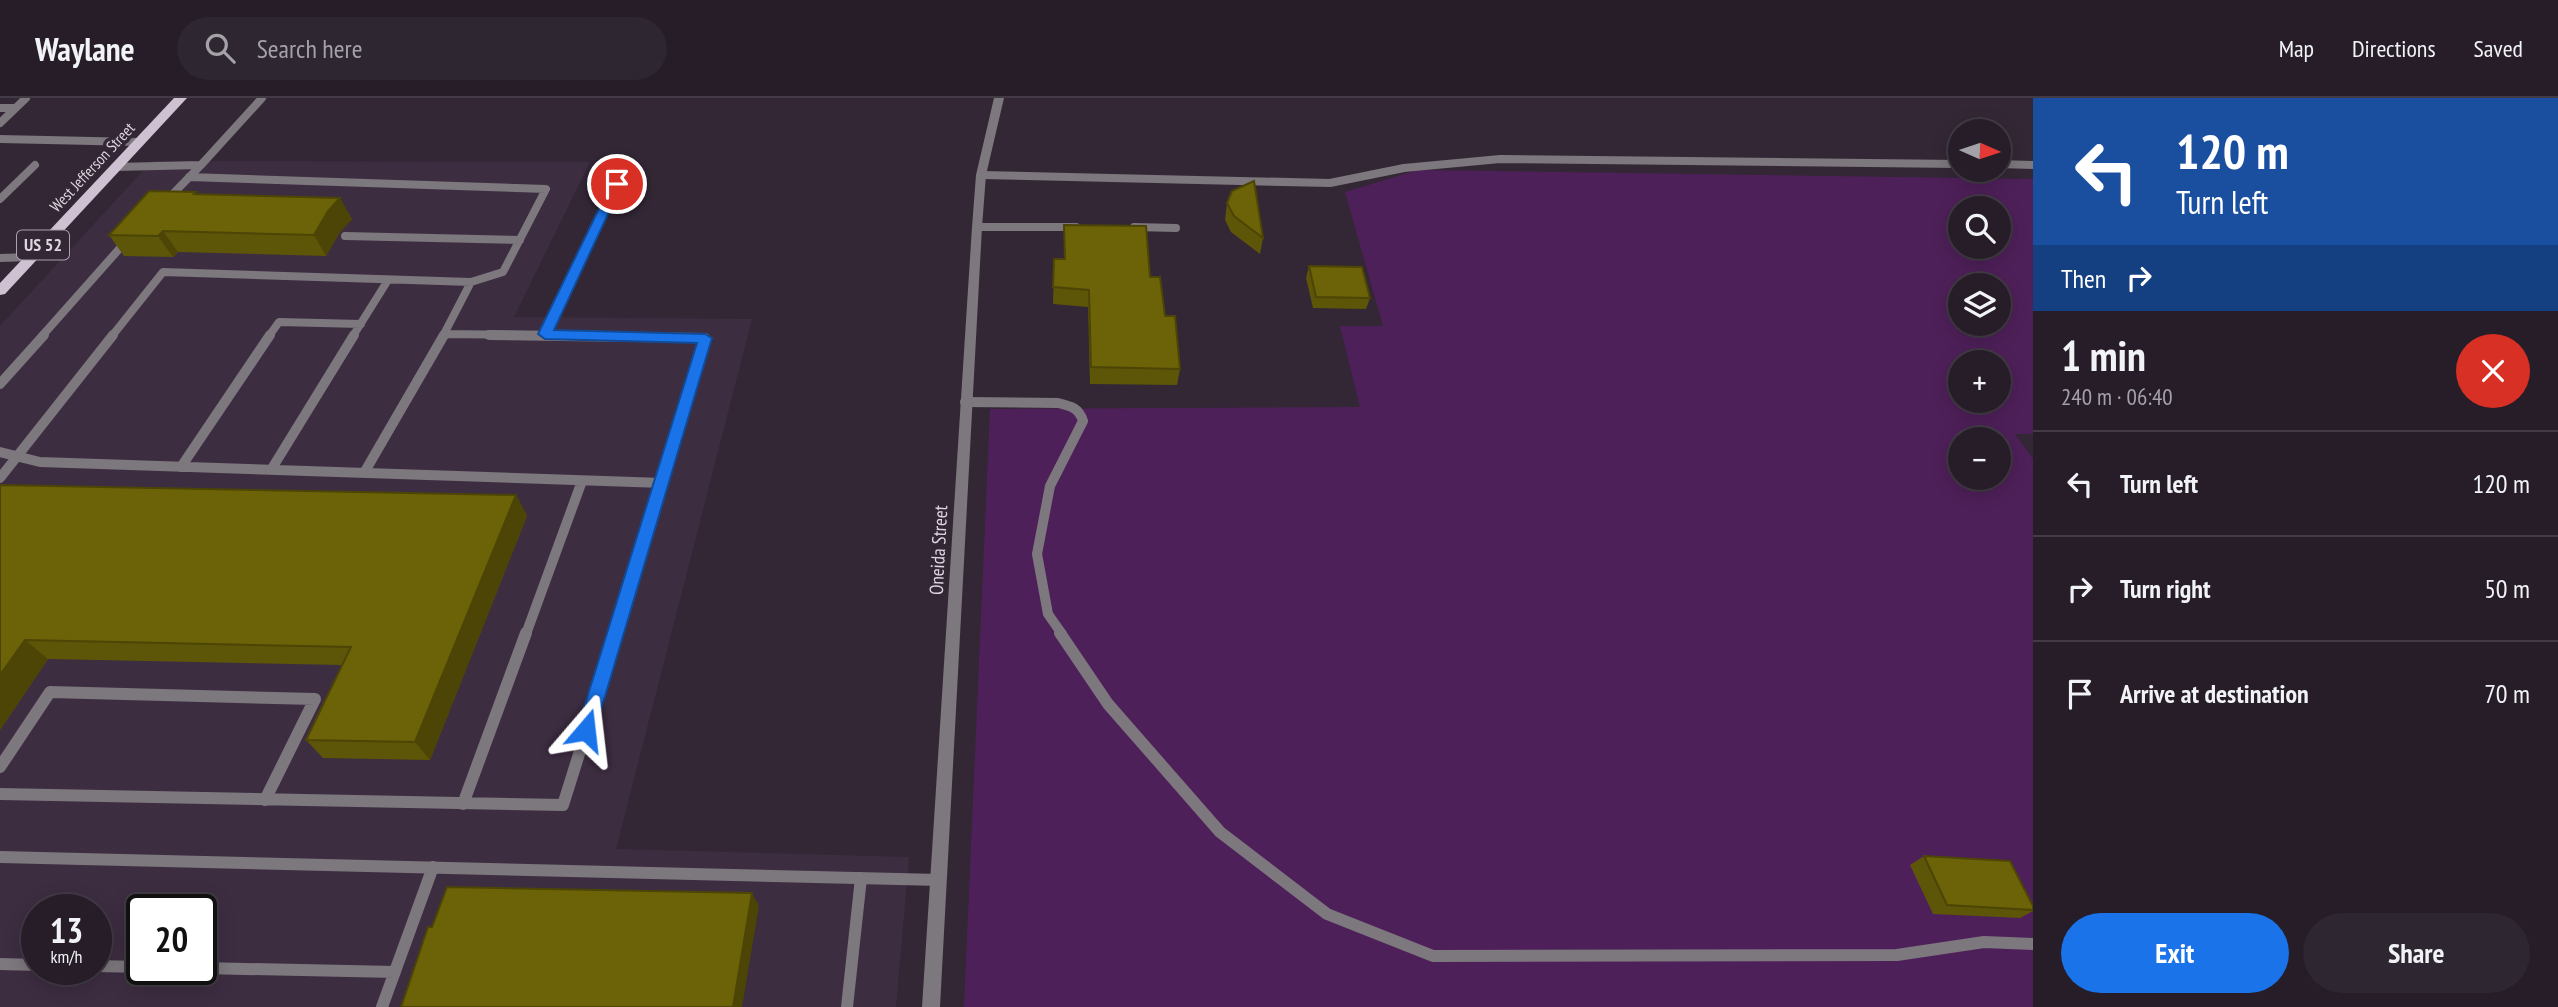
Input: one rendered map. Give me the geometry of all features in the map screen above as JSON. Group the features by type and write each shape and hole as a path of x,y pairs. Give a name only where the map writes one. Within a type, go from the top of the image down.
{"main road":[{"name":"West Jefferson Street","path":"0,291 181,98"}],"street":[{"name":"Oneida Street","path":"931,1007 977,227 981,175 999,98"}],"lane":[{"path":"0,123 26,98"},
{"path":"162,205 262,98"},
{"path":"0,108 15,108"},
{"path":"0,139 139,142"},
{"path":"981,175 1330,183 1404,168 1500,159 1948,164"},
{"path":"0,200 35,164"},
{"path":"2011,164 2033,165"},
{"path":"116,167 201,166"},
{"path":"0,478 163,272 471,282 503,272 546,189 189,177"},
{"path":"545,334 617,184"},
{"path":"977,227 1081,227"},
{"path":"1122,228 1177,228"},
{"path":"0,384 135,232"},
{"path":"345,236 520,240"},
{"path":"0,258 32,257"},
{"path":"271,470 388,280"},
{"path":"364,473 471,282"},
{"path":"181,467 279,322 361,324"},
{"path":"0,794 563,804 663,484 705,338 444,334"},
{"path":"965,402 1058,403 1071,406 1080,412 1083,421 1050,486 1037,554 1048,614 1108,704 1220,832 1327,914 1433,956 1897,955 1984,942 2033,944"},
{"path":"0,452 40,462 663,484"},
{"path":"463,804 582,481"},
{"path":"0,767 50,692 314,699 265,800"},
{"path":"0,857 940,880"},
{"path":"382,1007 433,867"},
{"path":"847,1007 861,878"},
{"path":"0,964 21,965"},
{"path":"217,968 395,972"}],"shaded area":[{"path":"152,161 590,162 514,317 752,319 616,849 909,857 896,1007 0,1007 0,326"},
{"path":"1418,170 1948,178 1948,182 2011,182 2011,179 2033,179 2033,434 2015,434 2033,459 2033,1007 964,1007 990,409 1360,407 1340,326 1383,326 1345,192"}],"building":[{"path":"1254,181 1263,238 1234,216 1227,203 1232,191"},
{"path":"149,191 340,198 328,211 314,235 163,231 158,236 109,235"},
{"path":"1064,225 1146,226 1150,277 1160,277 1165,316 1175,316 1180,369 1091,367 1089,290 1053,287 1054,259 1065,259"},
{"path":"1309,266 1362,267 1370,298 1316,297"},
{"path":"0,485 516,495 415,742 306,740 351,647 25,640 0,675"},
{"path":"1924,856 2010,861 2033,910 1947,905"},
{"path":"447,887 752,893 733,1007 401,1007 428,927 432,927"}],"route":[{"path":"586,730 663,484 705,338 545,334 617,184"}]}
